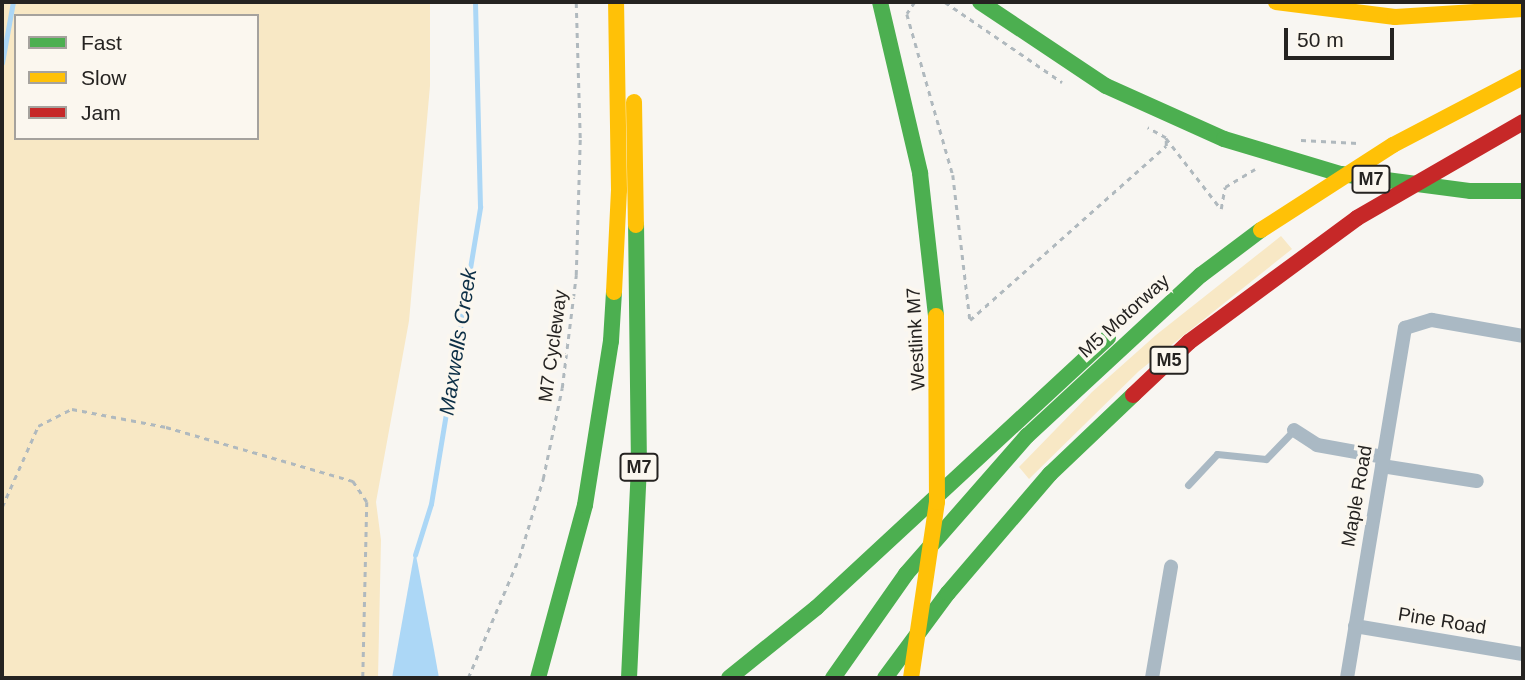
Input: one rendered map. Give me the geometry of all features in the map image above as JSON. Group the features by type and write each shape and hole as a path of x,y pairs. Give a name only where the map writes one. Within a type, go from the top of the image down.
{"highway":[{"path":"538,678 585,505 609,353 619,190 616,2"},
{"name":"M7","path":"627,2 636,136 639,317 639,480 629,678"},
{"name":"Westlink M7","path":"880,2 920,173 936,300 941,396 937,502 911,678"},
{"name":"M7","path":"980,2 1106,86 1224,139 1353,176 1471,191 1523,191"},
{"path":"1276,2 1395,17 1523,9"},
{"name":"M5 Motorway","path":"833,678 951,520 1027,436 1201,275 1267,225 1393,145 1523,78"},
{"name":"M5","path":"885,678 948,593 1050,474 1189,342 1357,218 1523,122"},
{"path":"729,678 826,599 1104,341 1143,308 1201,275"}],"street":[{"name":"Maple Road","path":"1347,678 1405,328 1411,323 1432,320 1523,336"},
{"path":"1294,430 1317,445 1477,481"},
{"path":"1152,678 1171,567"},
{"name":"Pine Road","path":"1355,626 1523,654"}],"lane":[{"path":"1188,485 1217,454 1266,459 1294,430"}],"path":[{"name":"M7 Cycleway","path":"468,678 519,558 543,479 562,388 577,262 580,138 576,2"},
{"path":"915,2 907,14 953,175 970,320 1166,146 1166,138 1143,125"},
{"path":"946,2 1036,68 1071,87"},
{"path":"2,507 38,426 72,409 166,427 353,481 365,495 367,510 363,678"}],"shaded area":[{"path":"2,2 430,2 430,86 409,321 376,502 381,540 378,678 2,678"},
{"path":"1281,236 1292,249 1139,371 1029,479 1019,467 1092,392 1156,335"}],"water":[{"path":"415,550 434,650 439,678 392,678"}],"waterway":[{"path":"2,63 13,2"},
{"name":"Maxwells Creek","path":"415,555 431,504 480,207 475,2"}],"traffic: fast":[{"path":"880,2 920,173 936,316"},
{"path":"980,2 1106,86 1224,139 1341,174 1471,191 1523,191"},
{"path":"629,678 639,467 636,225"},
{"path":"833,678 906,574 1027,436 1201,275 1261,230"},
{"path":"538,678 585,505 611,341 614,292"},
{"path":"729,678 816,608 1108,338"},
{"path":"885,678 948,593 1050,474 1133,395"}],"traffic: slow":[{"path":"614,292 619,190 616,2"},
{"path":"1276,2 1395,17 1523,9"},
{"path":"1261,230 1393,145 1523,77"},
{"path":"634,102 636,225"},
{"path":"911,678 937,502 936,316"}],"traffic: jam":[{"path":"1133,395 1189,342 1357,218 1523,122"}]}
